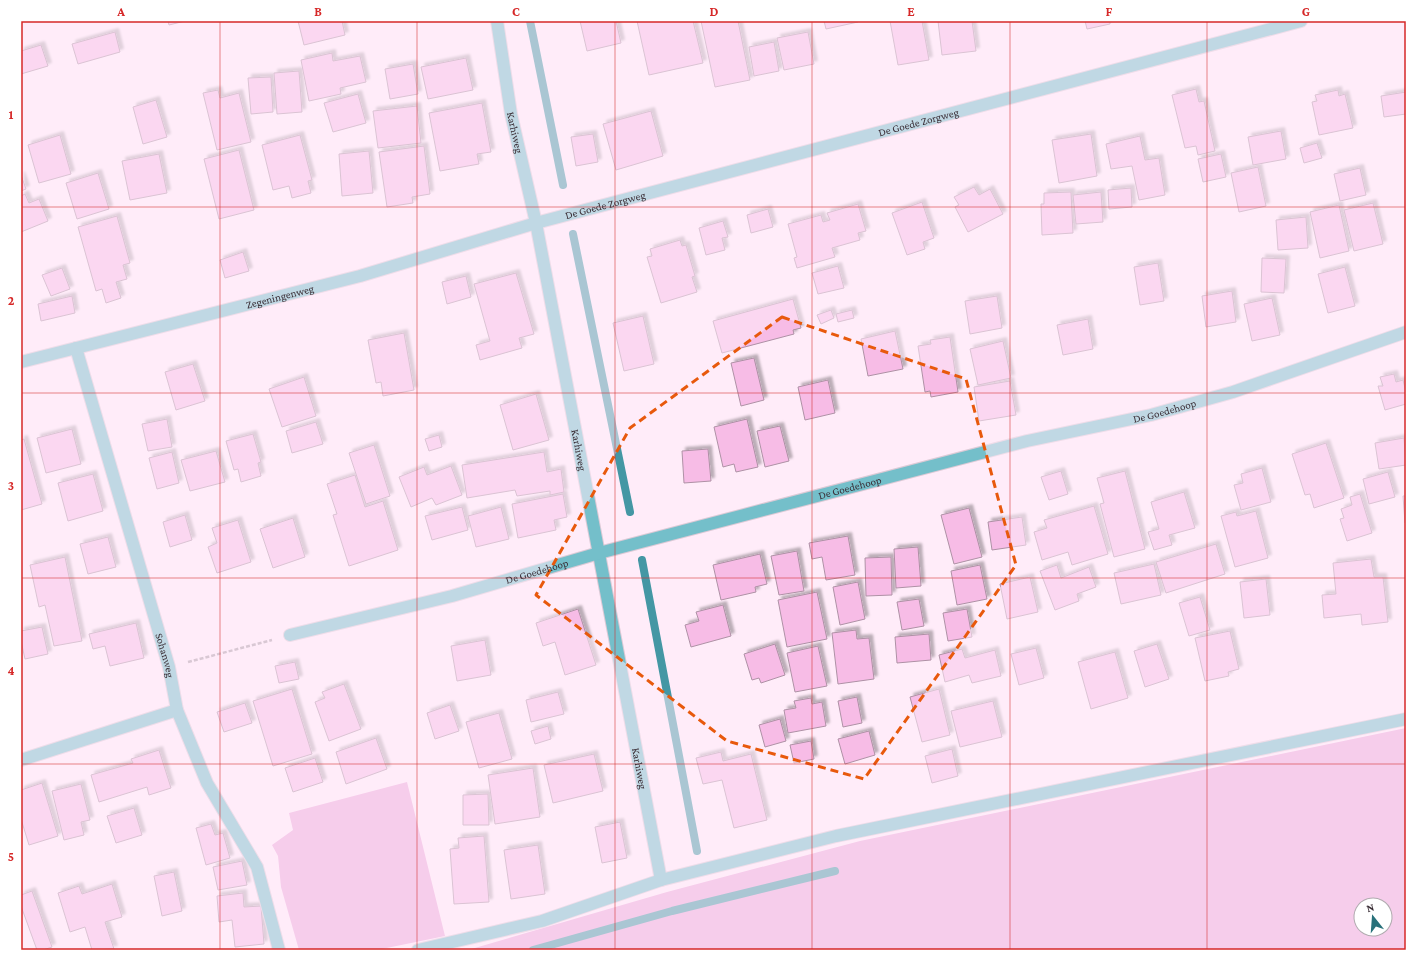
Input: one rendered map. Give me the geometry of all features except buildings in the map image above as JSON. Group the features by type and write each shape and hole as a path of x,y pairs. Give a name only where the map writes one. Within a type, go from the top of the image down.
{"street":[{"name":"Karhiweg","path":"497,21 511,114 536,223 661,880"},
{"name":"De Goede Zorgweg","path":"536,223 1301,21"},
{"name":"Zegeningenweg","path":"21,362 360,276 536,223"},
{"name":"De Goedehoop","path":"290,635 452,596 599,553 1027,442 1151,415 1232,392 1406,332"},
{"name":"Sohanweg","path":"76,348 169,667 177,710 207,783 257,867 279,950"},
{"path":"21,760 177,710"},
{"path":"418,950 542,921 661,880 836,836 1406,719"}],"path":[{"path":"169,667 290,635"}],"highlighted area":[{"path":"782,317 966,379 1016,565 864,779 727,741 536,595 630,428"}],"shaded area":[{"path":"1406,728 1406,950 468,950 667,892 860,841"},
{"path":"407,782 445,936 377,950 299,950 281,887 278,856 272,845 293,830 289,813"}],"waterway":[{"path":"530,21 563,185"},
{"path":"573,234 630,512"},
{"path":"642,560 697,851"},
{"path":"533,950 672,911 835,871"}]}
